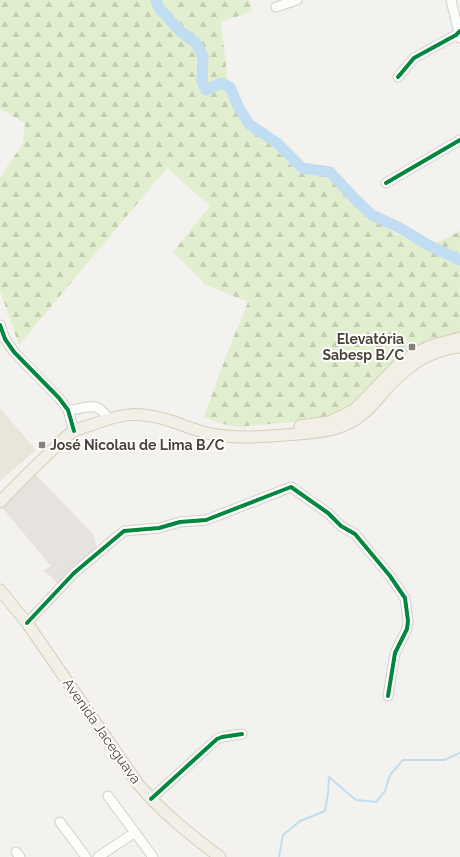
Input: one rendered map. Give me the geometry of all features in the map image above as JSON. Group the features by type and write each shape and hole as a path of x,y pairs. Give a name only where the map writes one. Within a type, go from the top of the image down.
{"main road":[{"path":"0,492 50,442 73,428 121,409 147,408 170,413 217,428 240,431 276,429 329,422 354,410 400,363 416,353 440,343 460,338"},
{"path":"106,416 126,414 148,416 216,435 239,437 323,432 346,425 361,418 392,384 420,360 433,352 448,348 460,347"},
{"path":"0,502 73,428"},
{"name":"Avenida Jaceguava","path":"0,590 27,623 138,784 174,822 220,857"}],"street":[{"path":"276,7 297,0"},
{"path":"398,77 414,58 460,35 451,0"},
{"path":"386,183 460,140"},
{"path":"0,324 5,339 14,352 59,398 68,410 73,428"},
{"path":"68,410 93,407 100,408 106,416"},
{"path":"27,623 74,573 124,531 159,528 180,522 206,520 291,487 328,513 341,526 355,534 390,576 405,598 408,621 407,629 395,653 388,696"},
{"path":"151,799 216,739 242,734"},
{"path":"108,796 153,857"},
{"path":"60,822 86,857"},
{"path":"98,857 134,833"}],"shaded area":[{"path":"0,408 36,450 0,481"},
{"path":"36,475 93,534 97,549 58,584 44,570 51,566 1,506"}],"green space":[{"path":"0,0 249,0 252,11 221,22 229,92 247,127 272,146 299,173 327,176 370,219 430,252 438,242 460,231 460,332 418,346 396,361 354,406 328,417 313,420 238,427 218,423 204,417 226,356 248,302 206,285 173,252 210,206 167,168 19,345 0,291 0,178 23,143 25,123 0,109"}],"waterway":[{"path":"156,0 159,8 180,31 196,43 203,57 202,82 206,90 221,83 230,87 238,106 249,124 277,143 302,168 330,172 372,215 400,228 428,245 460,260"},
{"path":"279,857 283,835 300,821 325,811 329,777 356,800 376,802 385,791 390,775 403,760 444,760 460,753"}],"cycle path":[{"path":"398,77 414,58 456,35 460,31"},
{"path":"386,183 460,140"},
{"path":"0,325 5,339 14,352 59,398 68,410 74,431"},
{"path":"27,623 74,573 124,531 159,528 180,522 206,520 291,487 328,513 341,526 355,534 390,576 405,598 408,621 407,629 395,653 388,696"},
{"path":"151,799 217,739 242,734"}],"place":[{"name":"Elevatória Sabesp B/C","path":"412,347"},
{"name":"José Nicolau de Lima B/C","path":"42,445"}]}
